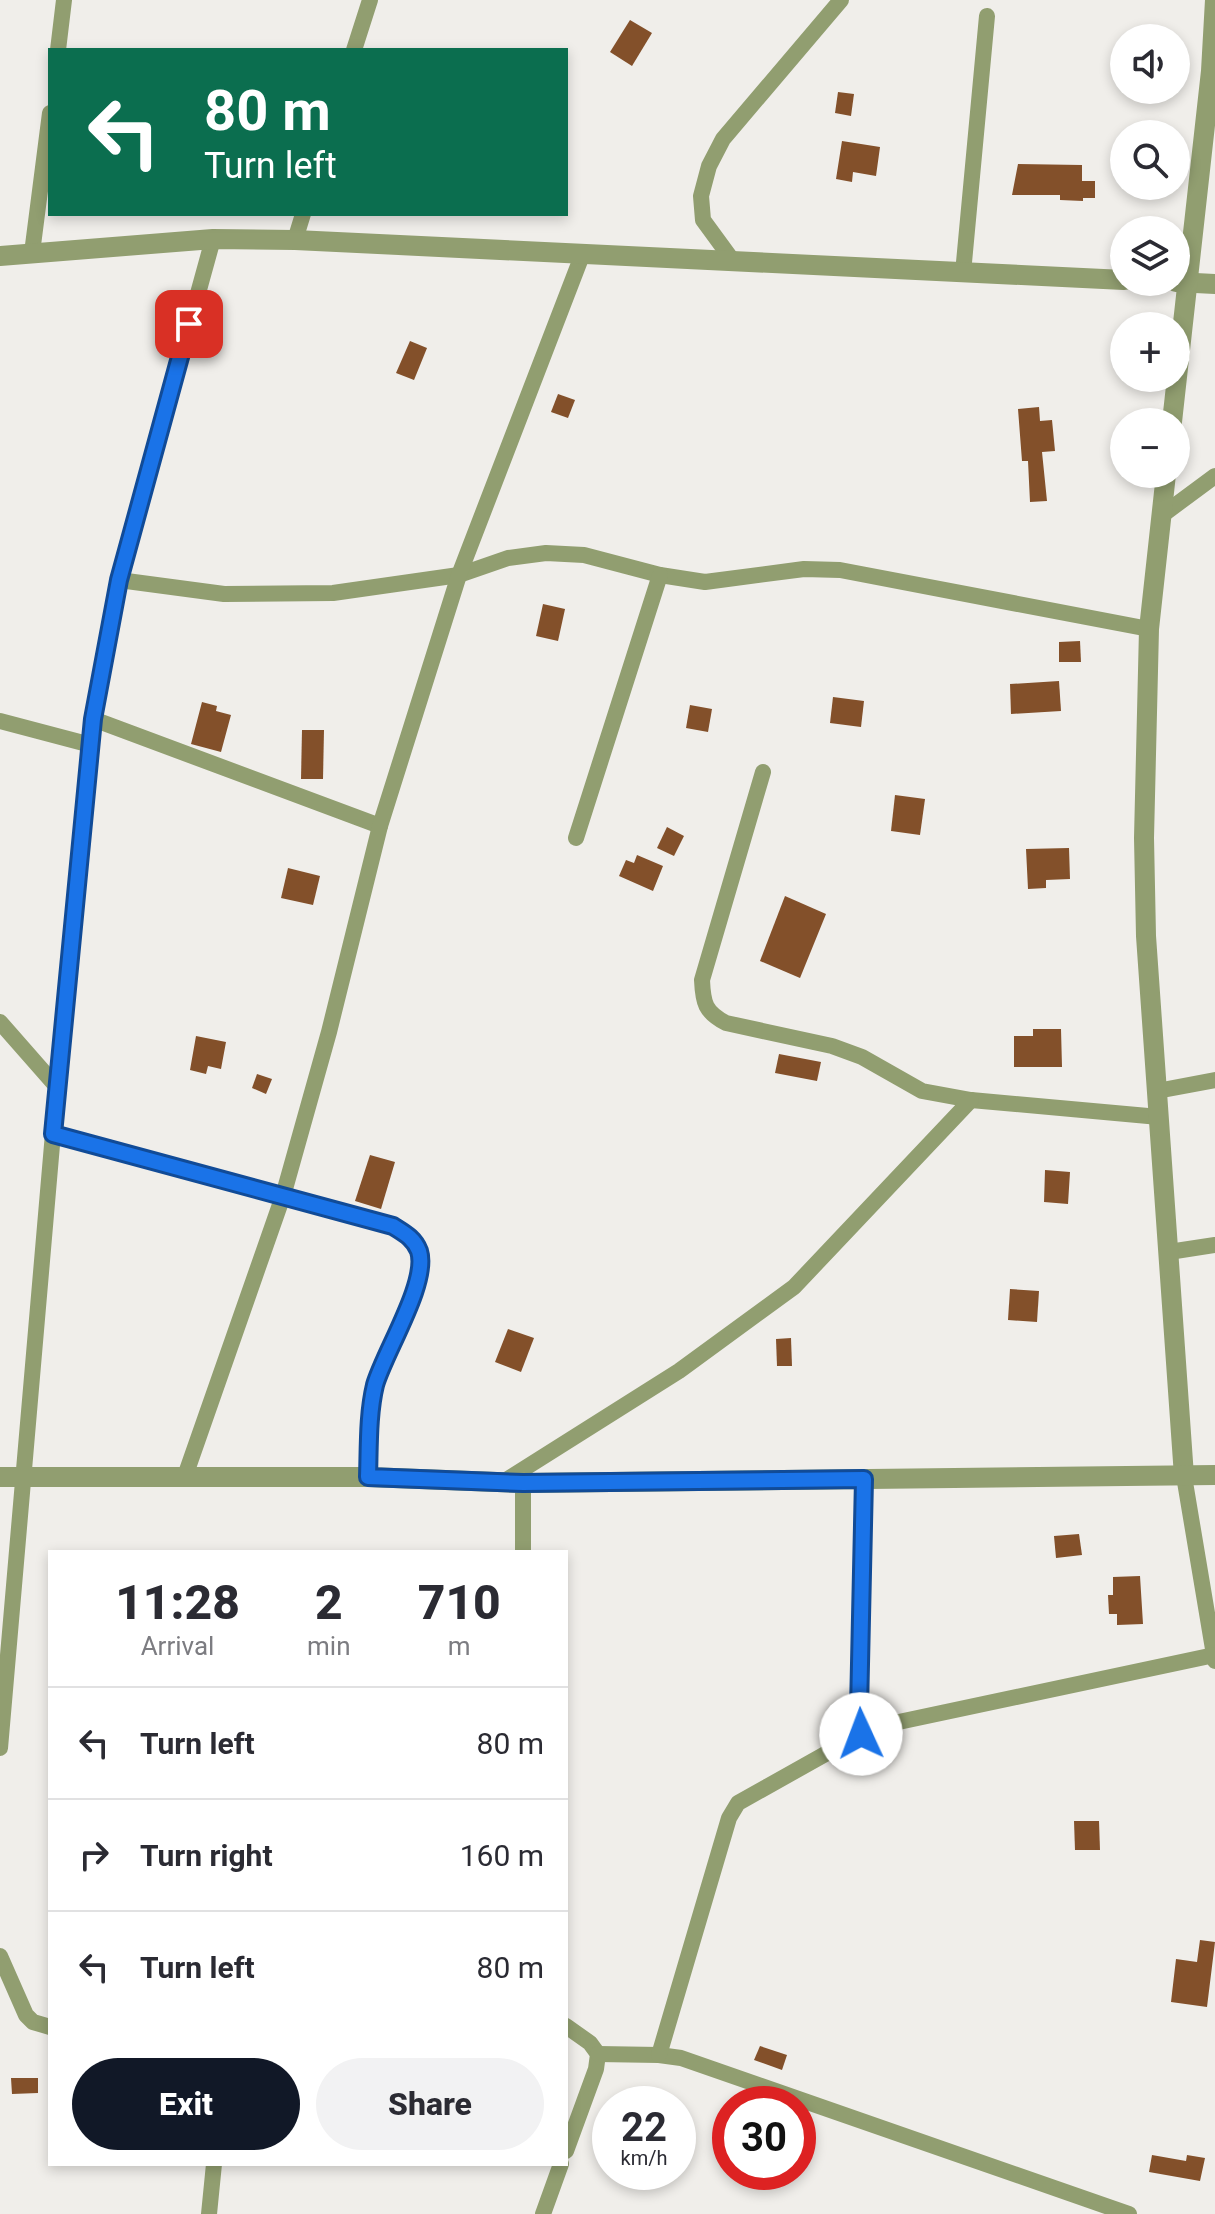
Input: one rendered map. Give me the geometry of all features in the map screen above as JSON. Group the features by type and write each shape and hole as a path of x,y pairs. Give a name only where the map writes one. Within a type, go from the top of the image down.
{"street":[{"path":"58,48 64,0"},
{"path":"355,48 370,0"},
{"path":"733,261 703,220 701,196 709,166 723,139 841,0"},
{"path":"1190,224 1211,71 1215,0"},
{"path":"963,273 987,16"},
{"path":"32,253 48,129"},
{"path":"295,240 302,216"},
{"path":"0,256 213,239 295,240 1110,279"},
{"path":"0,1748 57,1087 93,719 119,580 213,239"},
{"path":"184,1479 283,1196 329,1032 380,826 459,575 583,253"},
{"path":"1190,282 1215,284"},
{"path":"1173,408 1181,296"},
{"path":"1161,516 1215,476"},
{"path":"1164,488 1149,629 1144,838 1146,936 1184,1476 1215,1661"},
{"path":"119,580 224,594 333,593 459,575 508,558 546,553 584,555 660,575 705,582 804,569 840,570 1149,629"},
{"path":"576,838 660,575"},
{"path":"93,719 380,826"},
{"path":"0,721 91,745"},
{"path":"763,772 702,980 703,1005 710,1015 726,1023 832,1046 862,1057 922,1091 971,1100 1159,1117"},
{"path":"0,1022 57,1087"},
{"path":"1157,1091 1215,1080"},
{"path":"513,1482 679,1371 794,1287 971,1100"},
{"path":"53,1134 393,1226 408,1235 421,1260 414,1293 376,1382 371,1403 368,1477"},
{"path":"1169,1252 1215,1245"},
{"path":"0,1477 368,1477 513,1482 1215,1475"},
{"path":"861,1734 859,1694 864,1479"},
{"path":"513,1482 523,1550"},
{"path":"659,2055 729,1818 738,1803 861,1734 894,1723 1214,1655"},
{"path":"0,1956 26,2015 33,2022 48,2026"},
{"path":"568,2027 590,2043 598,2054 596,2069 568,2146"},
{"path":"598,2054 681,2058 1129,2214"},
{"path":"209,2214 214,2166"},
{"path":"543,2214 560,2166"}],"building":[{"path":"630,20 652,33 632,66 610,52"},
{"path":"838,92 854,94 851,116 835,113"},
{"path":"842,141 880,147 876,176 853,172 852,182 836,179"},
{"path":"1018,164 1082,165 1082,181 1095,181 1095,198 1083,198 1083,201 1060,200 1060,195 1012,195"},
{"path":"410,341 427,348 414,380 396,373"},
{"path":"558,394 575,400 568,418 551,412"},
{"path":"1039,407 1040,421 1052,420 1055,451 1042,452 1047,501 1030,502 1028,461 1022,461 1018,409"},
{"path":"543,604 565,609 558,641 536,636"},
{"path":"1080,641 1081,662 1059,662 1059,642"},
{"path":"1059,681 1061,711 1011,714 1010,684"},
{"path":"833,697 864,701 861,727 830,723"},
{"path":"202,702 217,706 216,711 231,715 221,752 191,744"},
{"path":"690,705 712,709 708,732 686,728"},
{"path":"302,730 324,730 323,779 301,779"},
{"path":"895,795 925,799 920,835 891,831"},
{"path":"667,827 684,836 674,856 657,848"},
{"path":"1069,848 1070,879 1046,880 1046,888 1028,889 1026,849"},
{"path":"637,855 663,866 653,891 619,876 626,860 634,863"},
{"path":"288,868 320,876 313,905 281,898"},
{"path":"785,896 826,914 800,978 760,961"},
{"path":"1033,1029 1061,1029 1062,1067 1014,1067 1014,1036 1033,1036"},
{"path":"196,1036 226,1042 221,1069 208,1066 206,1074 190,1070"},
{"path":"779,1054 821,1062 817,1081 775,1073"},
{"path":"257,1074 272,1079 266,1094 252,1088"},
{"path":"370,1155 395,1162 381,1209 355,1201"},
{"path":"1045,1170 1070,1172 1068,1204 1044,1202"},
{"path":"1010,1289 1039,1291 1037,1322 1008,1320"},
{"path":"508,1329 534,1338 521,1372 495,1362"},
{"path":"791,1338 792,1366 777,1366 776,1339"},
{"path":"1079,1534 1082,1555 1056,1558 1054,1536"},
{"path":"1140,1576 1143,1624 1117,1625 1117,1614 1109,1614 1108,1595 1113,1595 1113,1577"},
{"path":"1074,1821 1099,1821 1100,1850 1075,1850"},
{"path":"1200,1940 1215,1942 1207,2007 1171,2002 1176,1959 1197,1962"},
{"path":"760,2046 787,2055 782,2070 754,2060"},
{"path":"11,2078 38,2078 38,2093 12,2094"},
{"path":"1152,2155 1186,2161 1187,2155 1205,2158 1200,2181 1149,2172"}],"route":[{"path":"189,324 119,580 93,719 53,1134 393,1226 408,1235 415,1243 421,1260 414,1293 376,1382 371,1403 368,1477 523,1483 864,1479 861,1734"}]}
